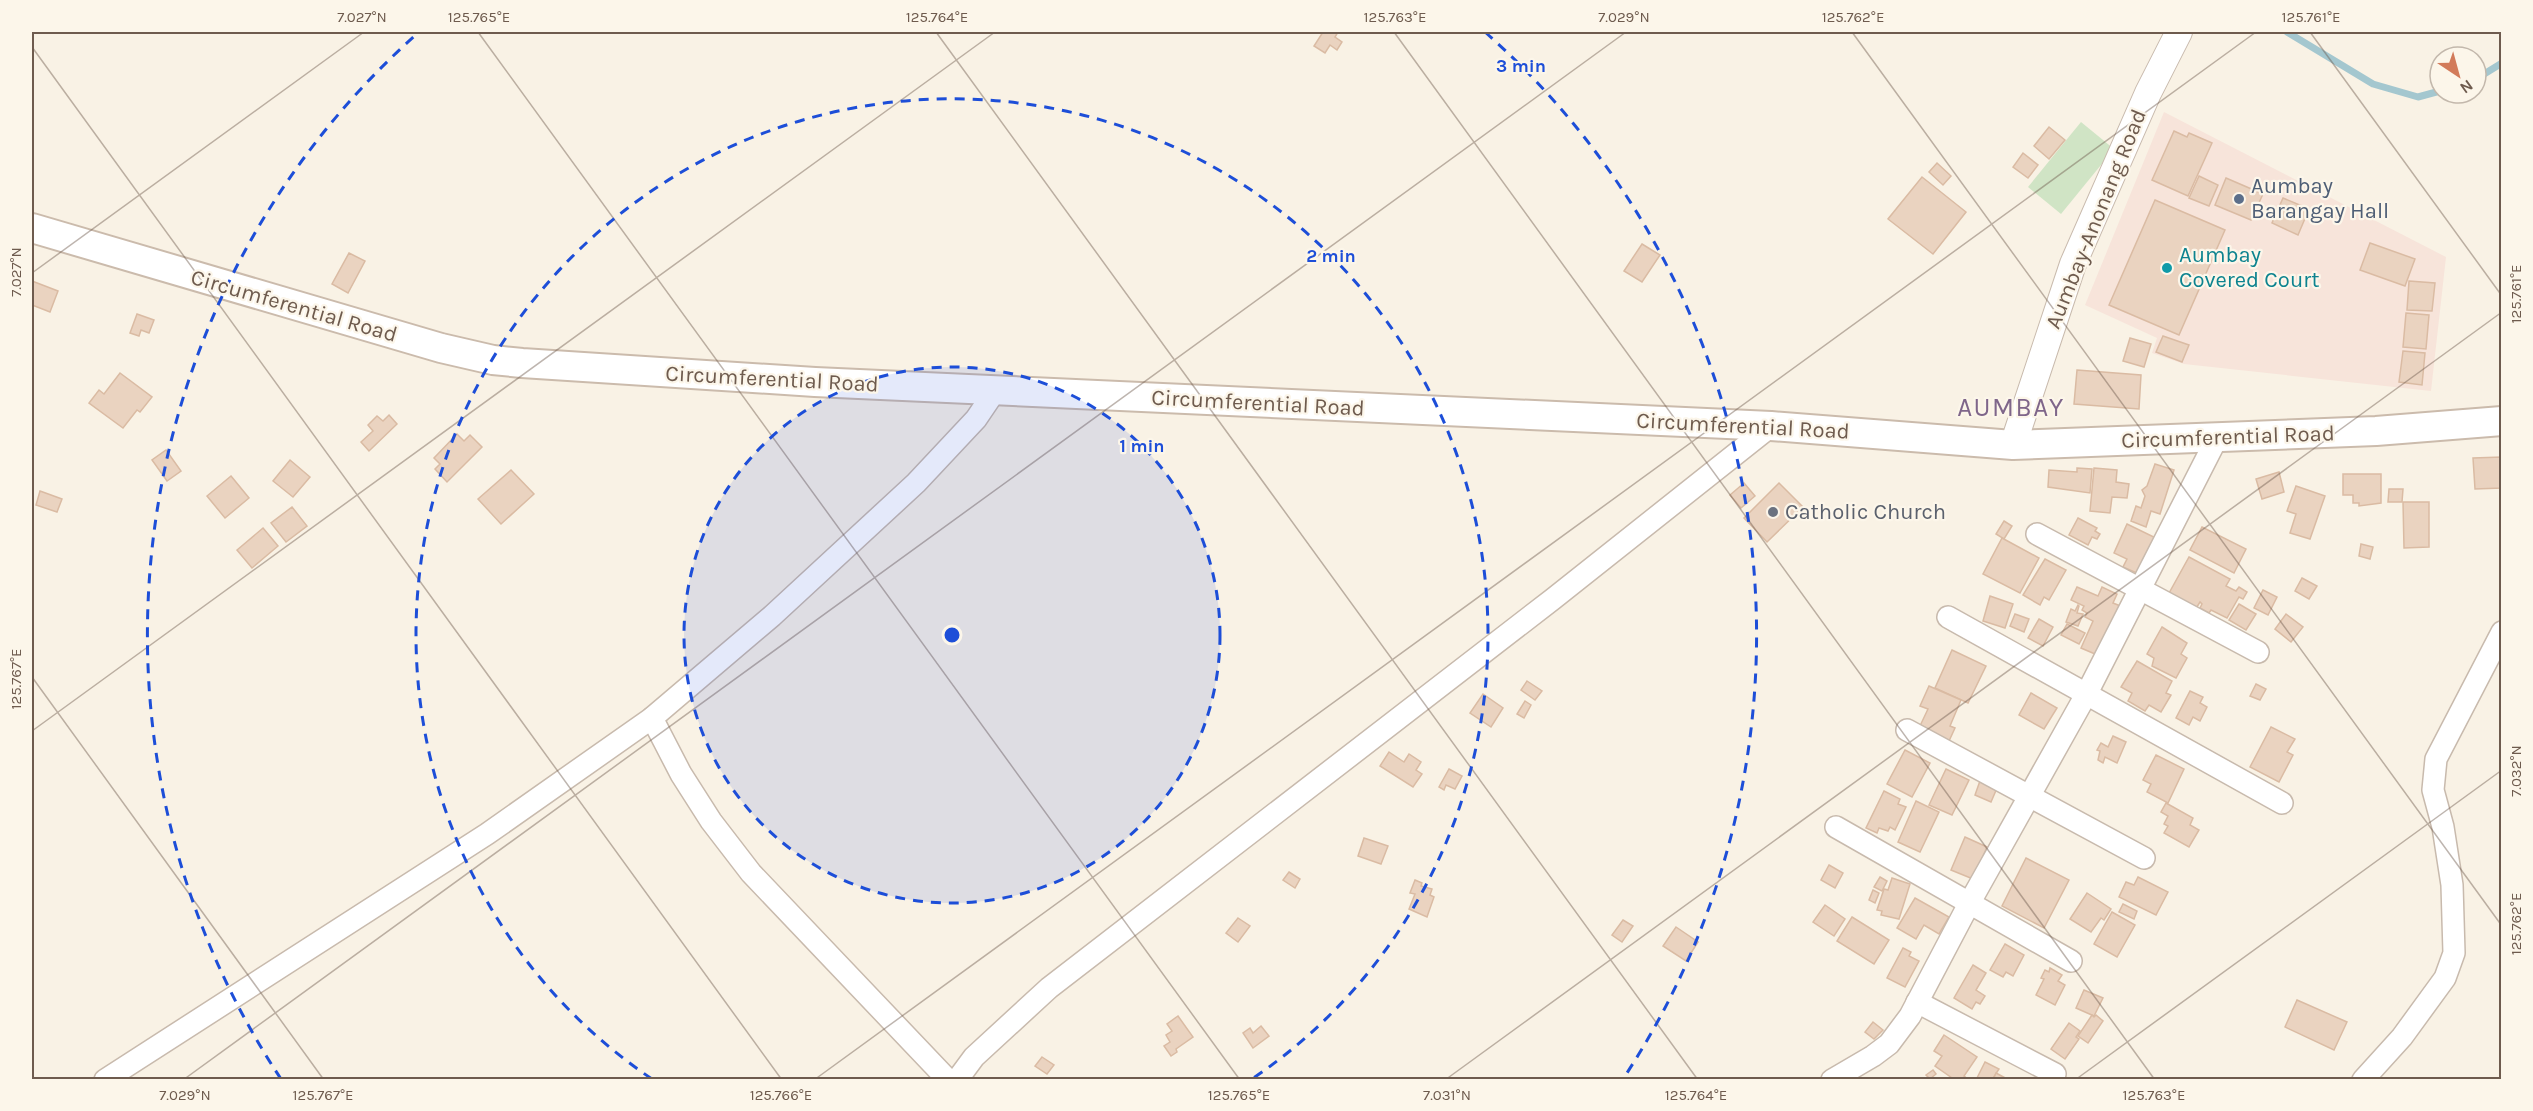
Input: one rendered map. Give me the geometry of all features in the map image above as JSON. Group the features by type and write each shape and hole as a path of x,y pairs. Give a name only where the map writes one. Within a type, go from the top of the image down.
{"main road":[{"name":"Circumferential Road","path":"32,228 418,342 493,360 815,382 1772,426 2013,445 2376,431 2502,421"}],"street":[{"name":"Aumbay-Anonang Road","path":"2013,445 2073,264 2148,93 2179,32"},
{"path":"105,1080 488,834 652,718 772,616 916,483 976,419 995,391"},
{"path":"957,1080 974,1057 1049,988 1625,544 1772,426"},
{"path":"1832,1080 1874,1056 1902,1030 1970,902 2087,693 2218,436"},
{"path":"2037,534 2258,652"},
{"path":"1948,617 2282,803"},
{"path":"2363,1080 2402,1037 2445,978 2454,953 2452,885 2443,827 2433,790 2436,759 2502,632"},
{"path":"652,718 681,774 705,812 751,873 948,1080"},
{"path":"1907,730 2144,858"},
{"path":"1836,827 2071,961"},
{"path":"1917,1002 2055,1074"}],"shaded area":[{"path":"2164,112 2446,257 2431,391 2184,364 2152,353 2157,338 2085,305"}],"green space":[{"path":"2081,122 2114,149 2061,214 2028,187"}],"building":[{"path":"1323,32 1338,32 1335,37 1342,42 1337,50 1330,45 1325,53 1314,46"},
{"path":"2049,127 2065,140 2049,159 2034,146"},
{"path":"2174,131 2187,137 2189,133 2212,143 2188,196 2152,180"},
{"path":"2023,153 2038,165 2028,178 2013,167"},
{"path":"1937,163 1951,176 1943,185 1929,172"},
{"path":"2199,176 2218,185 2209,206 2189,198"},
{"path":"1922,177 1966,212 1933,254 1888,219"},
{"name":"Aumbay Barangay Hall","path":"2226,178 2263,194 2251,220 2215,205"},
{"path":"2283,198 2309,209 2298,235 2272,223"},
{"name":"Aumbay Covered Court","path":"2155,200 2225,230 2179,335 2109,305"},
{"path":"2370,243 2415,259 2405,286 2360,270"},
{"path":"1642,244 1660,255 1642,282 1624,271"},
{"path":"349,253 365,261 348,293 332,284"},
{"path":"32,281 58,291 50,312 32,305"},
{"path":"2409,281 2435,283 2432,311 2407,310"},
{"path":"2406,313 2429,315 2426,349 2403,347"},
{"path":"137,314 154,320 149,333 141,330 139,336 130,333"},
{"path":"2163,336 2189,345 2182,362 2156,352"},
{"path":"2130,338 2151,344 2144,367 2123,361"},
{"path":"2403,351 2425,353 2422,385 2399,382"},
{"path":"2077,370 2141,375 2139,409 2074,404"},
{"path":"120,373 152,397 140,412 137,410 123,428 89,403 99,390 104,394"},
{"path":"389,415 397,424 369,451 361,442 373,431 368,425 377,416 383,421"},
{"path":"457,434 464,441 470,435 482,447 447,482 435,469 440,464 434,458"},
{"path":"166,450 181,471 167,481 152,460"},
{"path":"2502,457 2502,488 2475,489 2473,458"},
{"path":"290,460 310,477 293,497 273,481"},
{"path":"2155,464 2174,470 2160,514 2151,511 2146,527 2131,521 2136,506 2141,508 2145,496 2142,490 2147,486"},
{"path":"2077,468 2092,469 2090,493 2048,487 2049,470 2077,472"},
{"path":"2094,468 2117,470 2116,482 2129,484 2127,498 2112,497 2110,513 2090,511"},
{"path":"511,470 534,494 501,524 478,499"},
{"path":"2279,472 2284,492 2262,499 2256,479"},
{"path":"2343,474 2381,474 2381,503 2359,506 2359,503 2353,503 2353,495 2343,495"},
{"path":"231,476 249,498 225,518 207,496"},
{"path":"1744,483 1755,496 1741,508 1730,495"},
{"name":"Catholic Church","path":"1779,483 1803,507 1767,542 1744,518"},
{"path":"2296,486 2325,496 2310,539 2290,533 2296,514 2287,511"},
{"path":"2389,489 2403,489 2402,502 2388,502"},
{"path":"40,491 62,499 57,512 36,505"},
{"path":"2403,502 2429,502 2429,547 2404,548"},
{"path":"292,507 307,526 286,542 271,523"},
{"path":"2078,518 2097,528 2095,531 2100,534 2097,539 2092,537 2088,545 2069,535"},
{"path":"2004,521 2012,526 2004,539 1996,534"},
{"path":"2127,524 2160,540 2139,574 2123,567 2127,559 2114,553"},
{"path":"2202,527 2246,549 2234,573 2190,550"},
{"path":"263,528 278,546 252,568 237,550"},
{"path":"2002,538 2039,558 2020,593 1983,574"},
{"path":"2361,544 2373,547 2370,559 2359,556"},
{"path":"2189,557 2230,579 2226,586 2236,591 2239,587 2247,592 2243,599 2239,597 2227,618 2211,610 2209,613 2200,608 2202,604 2200,602 2195,610 2168,595"},
{"path":"2045,559 2066,570 2049,600 2044,597 2040,605 2023,595"},
{"path":"2302,578 2317,586 2309,599 2295,591"},
{"path":"2077,587 2098,596 2102,587 2117,594 2113,603 2123,607 2102,657 2081,648 2093,621 2085,617 2087,613 2082,610 2084,606 2071,600"},
{"path":"2263,590 2277,597 2268,615 2254,608"},
{"path":"1990,596 2013,604 2005,628 1983,621"},
{"path":"2239,604 2256,614 2246,630 2229,620"},
{"path":"2078,605 2077,613 2083,614 2078,626 2066,622 2071,609 2075,611"},
{"path":"2015,614 2029,619 2024,632 2010,626"},
{"path":"2286,614 2303,627 2291,642 2275,629"},
{"path":"2039,619 2053,627 2043,646 2028,638"},
{"path":"2067,624 2085,633 2079,644 2061,635"},
{"path":"2162,627 2187,643 2181,654 2187,658 2176,678 2152,666 2154,658 2147,654"},
{"path":"1952,650 1986,666 1968,703 1935,688"},
{"path":"2137,661 2172,681 2166,693 2171,695 2161,712 2149,705 2145,711 2128,701 2132,693 2121,687"},
{"path":"1527,681 1542,691 1535,700 1521,690"},
{"path":"2256,684 2266,689 2260,700 2250,696"},
{"path":"1929,686 1961,700 1950,726 1955,728 1949,741 1919,728 1928,709 1920,706"},
{"path":"2190,691 2203,697 2200,703 2207,707 2200,721 2193,717 2189,725 2176,718"},
{"path":"2031,693 2057,708 2044,729 2019,715"},
{"path":"1483,694 1503,708 1491,727 1470,713"},
{"path":"1525,701 1531,705 1524,718 1517,714"},
{"path":"2271,727 2295,739 2287,752 2293,755 2279,782 2250,767"},
{"path":"2113,736 2126,742 2117,763 2105,757 2103,763 2098,760 2100,751 2097,750 2101,743 2108,747"},
{"path":"1905,750 1930,763 1912,797 1887,784"},
{"path":"1389,752 1404,762 1409,754 1421,762 1416,770 1422,774 1413,787 1380,766"},
{"path":"2156,755 2184,769 2168,803 2147,792 2151,784 2143,780"},
{"path":"1449,769 1462,776 1455,789 1446,785 1444,790 1439,787"},
{"path":"1946,769 1969,780 1952,815 1929,805"},
{"path":"1981,778 1997,788 1991,802 1975,795"},
{"path":"1884,791 1900,799 1898,804 1906,807 1895,830 1890,827 1888,831 1879,828 1877,833 1866,828"},
{"path":"1916,801 1939,812 1920,852 1898,842"},
{"path":"2166,803 2193,818 2190,825 2199,830 2189,847 2164,833 2168,826 2164,824 2168,816 2161,812"},
{"path":"1965,837 1987,847 1973,879 1951,870"},
{"path":"1364,838 1388,846 1381,864 1358,856"},
{"path":"2026,858 2069,880 2044,928 2002,906"},
{"path":"1829,865 1843,873 1835,888 1821,880"},
{"path":"1289,872 1300,879 1295,888 1283,880"},
{"path":"1880,877 1887,881 1882,891 1874,887"},
{"path":"2138,877 2168,892 2156,915 2119,897 2126,882 2134,885"},
{"path":"1892,878 1910,884 1899,919 1881,915 1882,911 1877,910 1884,889 1888,890"},
{"path":"1415,880 1422,883 1421,886 1432,889 1430,895 1434,897 1427,917 1409,909 1415,894 1410,893"},
{"path":"1873,890 1879,893 1875,903 1869,900"},
{"path":"2087,893 2111,909 2104,920 2101,918 2091,932 2070,919"},
{"path":"1915,898 1949,917 1939,934 1924,925 1916,939 1897,928"},
{"path":"2123,904 2137,911 2134,919 2119,912"},
{"path":"1825,905 1845,919 1834,936 1813,922"},
{"path":"2112,912 2135,925 2117,957 2094,944"},
{"path":"1852,917 1889,940 1874,964 1837,941"},
{"path":"1238,918 1250,926 1238,942 1226,933"},
{"path":"1623,920 1633,926 1622,942 1612,935"},
{"path":"1676,927 1698,942 1686,961 1663,946"},
{"path":"2005,944 2024,955 2013,976 2006,972 2003,977 1990,970"},
{"path":"1903,948 1911,952 1909,956 1919,961 1905,987 1887,978"},
{"path":"1973,965 1986,973 1976,990 1985,996 1980,1004 1976,1002 1972,1009 1954,998"},
{"path":"2050,968 2062,975 2058,981 2065,985 2055,1005 2036,995 2044,979 2041,978 2045,970 2049,972"},
{"path":"2084,990 2103,998 2094,1016 2076,1008"},
{"path":"2297,1000 2347,1022 2334,1050 2285,1027"},
{"path":"2092,1015 2094,1017 2096,1015 2103,1021 2088,1043 2078,1036"},
{"path":"1178,1016 1193,1037 1176,1049 1177,1052 1171,1056 1164,1046 1170,1042 1166,1035 1172,1031 1167,1024"},
{"path":"1873,1022 1883,1030 1874,1039 1865,1032"},
{"path":"2069,1023 2080,1031 2076,1037 2079,1039 2065,1059 2051,1049"},
{"path":"1261,1026 1269,1036 1253,1048 1243,1033 1250,1028 1253,1033"},
{"path":"1944,1035 1977,1057 1964,1076 1969,1080 1955,1080 1935,1066 1942,1056 1934,1051"},
{"path":"1042,1057 1054,1065 1047,1074 1035,1066"},
{"path":"1985,1062 1999,1069 1992,1080 1976,1080"},
{"path":"1933,1070 1936,1074 1930,1079 1926,1075"},
{"path":"1996,1073 2009,1080 1993,1080"}],"waterway":[{"path":"2287,32 2373,84 2418,97 2428,94"},
{"path":"2488,72 2502,63"}],"place":[{"name":"Aumbay Barangay Hall","path":"2239,199"},
{"name":"Aumbay Covered Court","path":"2167,268"},
{"name":"Catholic Church","path":"1773,512"}],"district":[{"name":"AUMBAY","path":"2011,407"}]}
